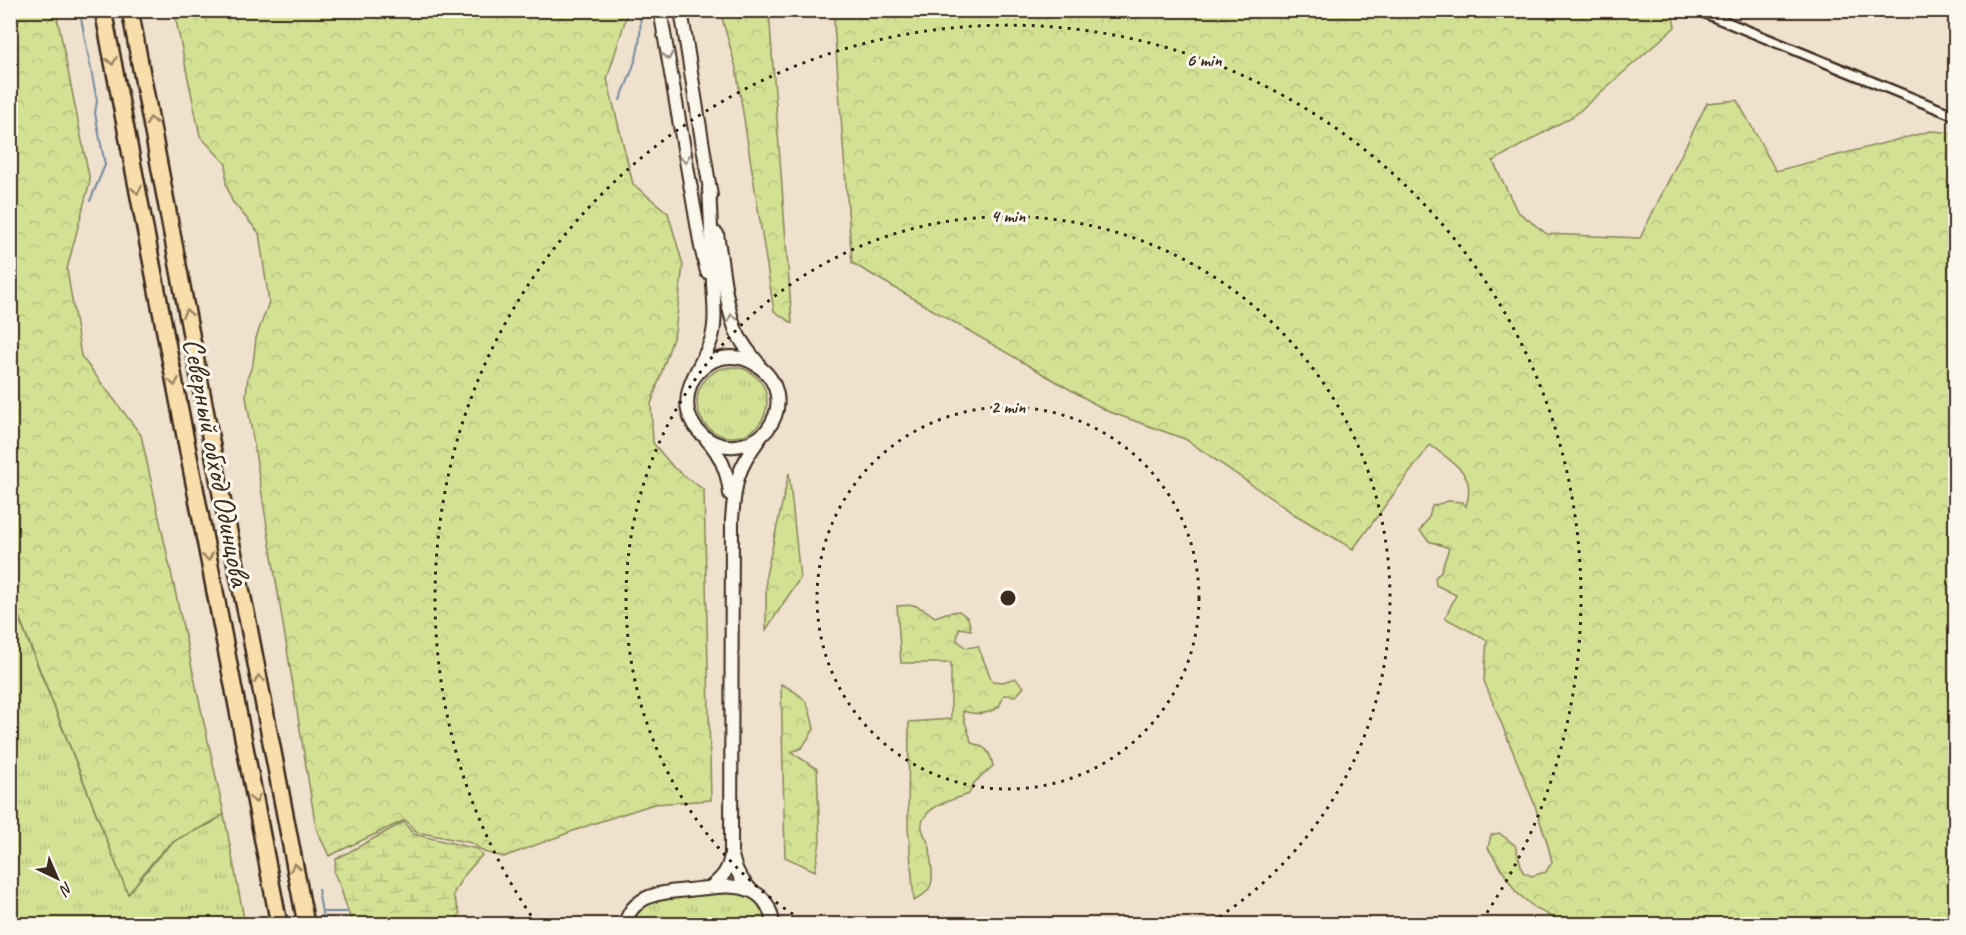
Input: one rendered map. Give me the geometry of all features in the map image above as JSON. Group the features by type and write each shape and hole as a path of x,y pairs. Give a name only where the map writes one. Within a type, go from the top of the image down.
{"highway":[{"name":"Северный обход Одинцова","path":"103,10 279,924"},
{"name":"Северный обход Одинцова","path":"130,10 306,924"}],"street":[{"path":"660,10 699,236 713,298"},
{"path":"681,10 709,189 733,320 742,343 774,386 777,400 775,415 738,472 734,488 731,854 729,866 723,877 711,887"},
{"path":"1697,10 1956,116"},
{"path":"709,189 714,317 711,342 692,381 688,395 688,410 698,430 714,448 727,474 732,519"},
{"path":"692,381 706,365 727,357 742,358 762,368"},
{"path":"698,430 715,443 737,446 751,442 768,428"},
{"path":"731,854 740,879 767,903 773,924"},
{"path":"625,924 627,916 635,905 647,897 733,885 750,890"}],"green space":[{"path":"10,11 56,11 90,181 67,269 81,356 141,435 224,814 171,844 157,857 128,894 11,596"},
{"path":"174,11 625,11 626,18 607,79 633,184 668,213 683,265 675,332 651,404 653,443 674,468 704,490 711,800 654,804 504,857 484,852 472,843 417,832 405,820 329,856 316,828 246,396 256,338 269,302 259,233 232,201 226,184 226,164 200,136"},
{"path":"720,11 769,11 792,323 774,311 736,68"},
{"path":"833,11 1672,11 1675,27 1575,115 1493,161 1517,211 1547,234 1640,238 1707,103 1737,100 1776,171 1931,131 1955,133 1955,924 1564,924 1535,908 1516,892 1488,848 1491,835 1499,833 1515,845 1523,872 1531,876 1546,872 1552,862 1534,803 1484,681 1487,640 1445,618 1456,595 1436,585 1435,578 1441,571 1449,548 1429,541 1420,531 1429,517 1432,506 1448,501 1462,502 1466,506 1469,495 1468,486 1461,470 1430,445 1353,549 1294,514 1185,439 1107,411 852,263"},
{"path":"732,367 745,370 757,377 764,389 767,402 764,415 757,427 745,434 732,437 719,434 707,427 700,415 697,402 700,389 707,377 719,370"},
{"path":"789,473 800,578 766,630 766,575"},
{"path":"10,596 128,894 159,856 177,839 210,824 224,814 245,924 11,924"},
{"path":"914,605 935,617 959,611 968,618 971,630 959,628 957,640 966,648 978,646 992,681 1003,682 1015,678 1024,687 1016,696 1004,695 999,707 990,712 977,714 963,711 971,743 987,750 993,766 974,783 969,794 936,807 924,819 922,827 930,848 932,881 929,889 914,901 908,826 909,722 951,719 951,663 901,663 897,606"},
{"path":"781,684 805,701 814,729 802,748 791,752 817,769 820,841 815,871 785,857"},
{"path":"404,822 413,834 477,849 482,855 462,878 453,895 460,914 454,924 352,924 334,873 336,859"},
{"path":"732,890 757,901 768,924 630,924 638,909 657,899"}],"waterway":[{"path":"82,10 81,18 97,101 95,113 105,165 90,201"},
{"path":"620,100 639,46 640,10"},
{"path":"318,889 324,924"},
{"path":"323,912 347,912"}]}
